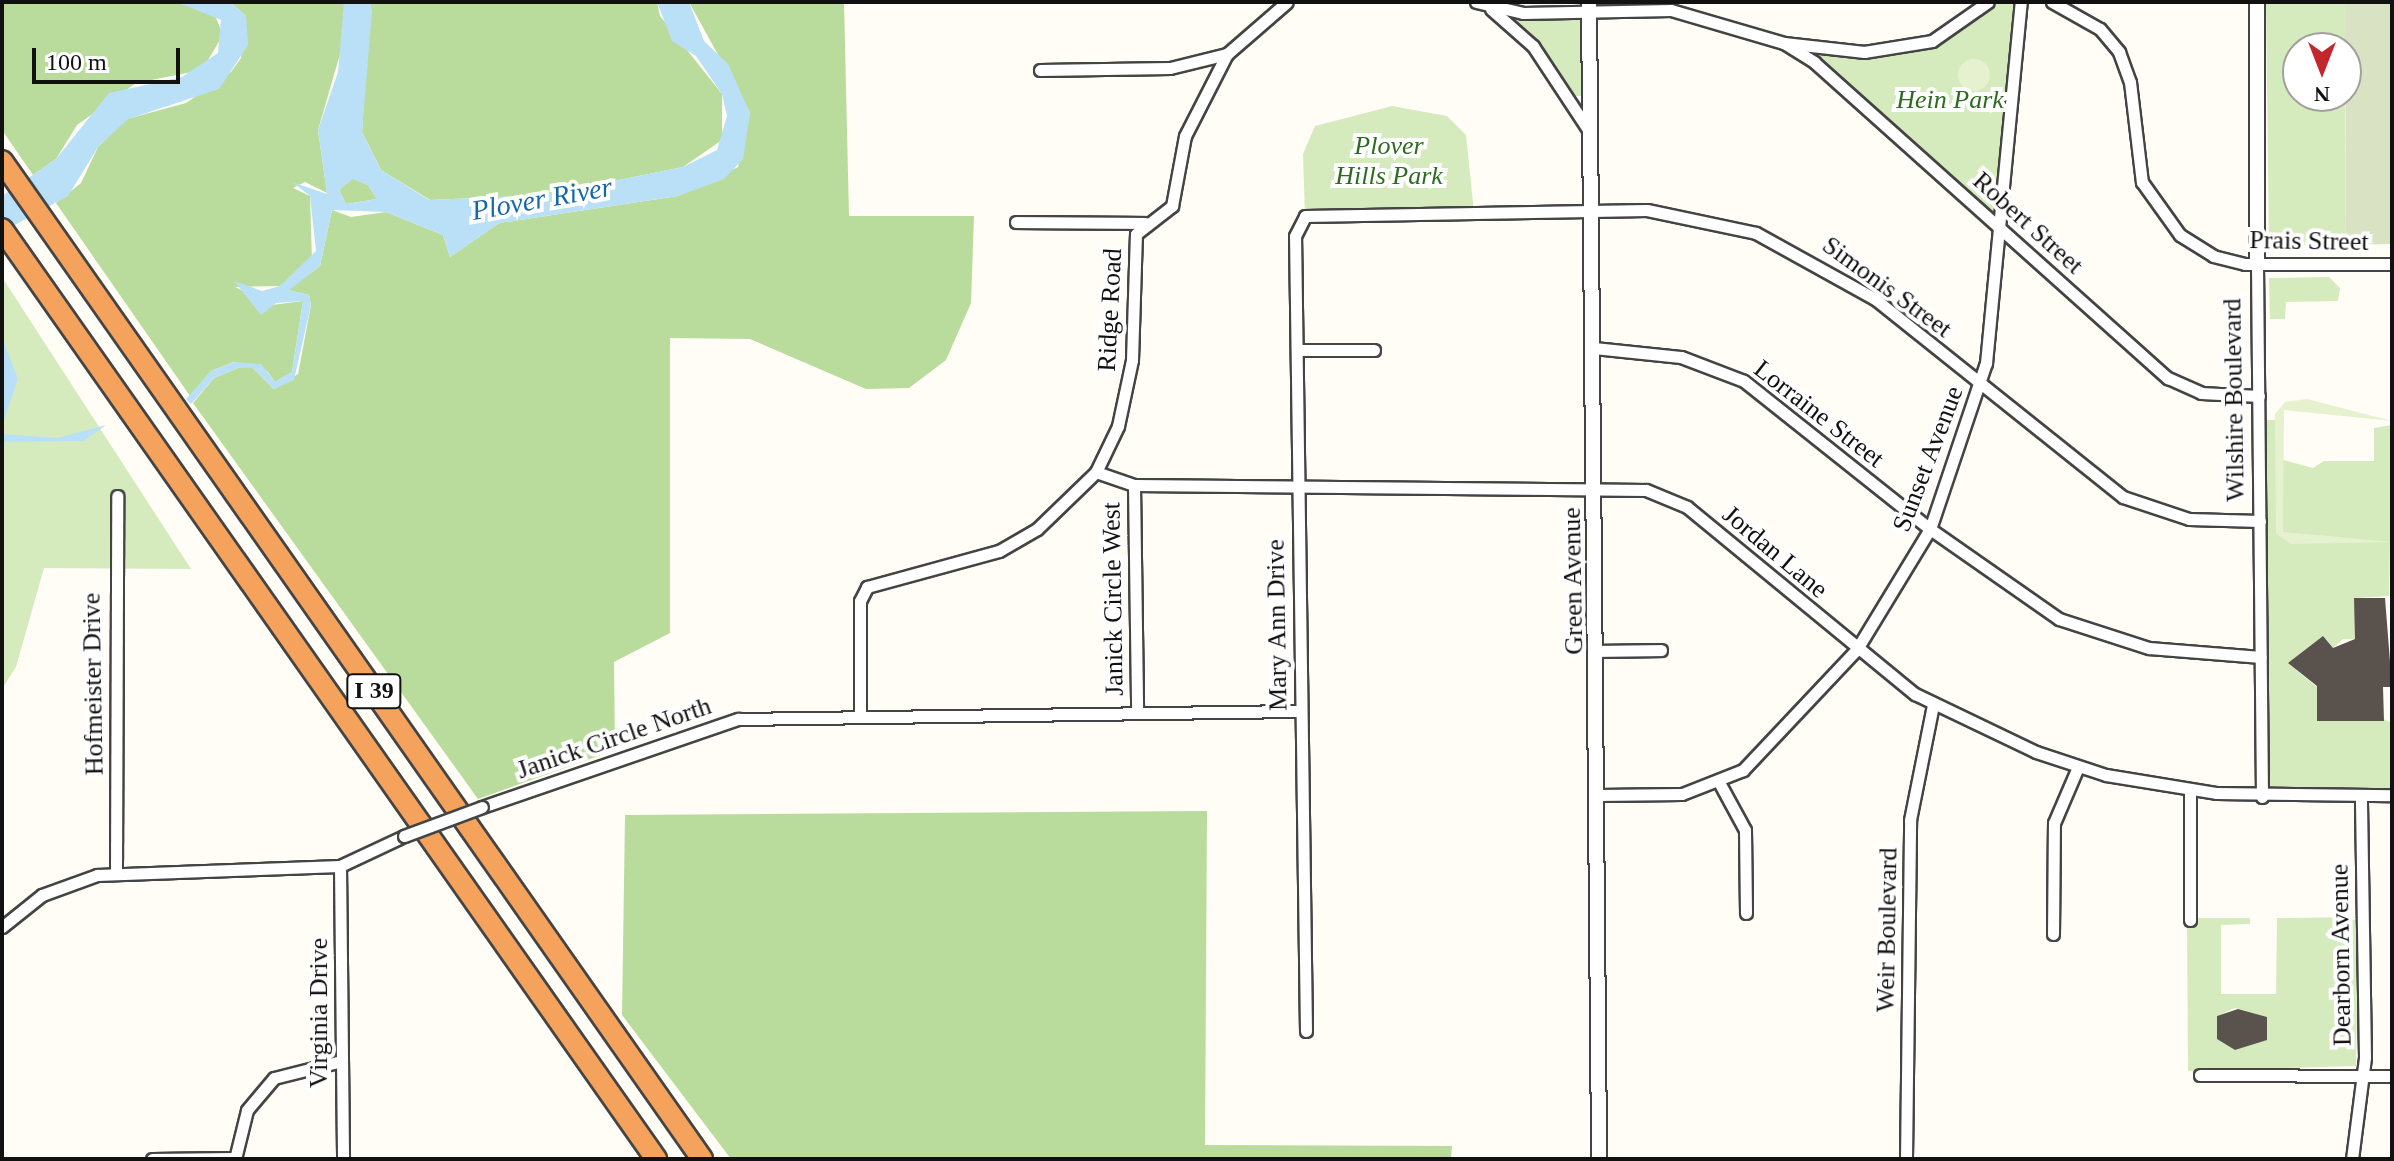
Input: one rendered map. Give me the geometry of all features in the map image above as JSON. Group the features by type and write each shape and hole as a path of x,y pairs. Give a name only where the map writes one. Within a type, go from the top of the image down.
{"highway":[{"name":"I 39","path":"2,161 702,1159"},
{"name":"I 39","path":"2,229 656,1159"}],"street":[{"name":"Robert Street","path":"1481,4 1523,13 1589,5 1671,10 1784,43 1864,52 1911,47 1949,32 1988,2"},
{"name":"Sunset Avenue","path":"1598,795 1666,796 1720,784 1780,738 1857,649 1930,529 1981,388 2003,230 2021,2"},
{"name":"Prais Street","path":"2052,2 2100,29 2119,52 2131,90 2137,165 2158,212 2201,250 2257,265 2392,264"},
{"name":"Wilshire Boulevard","path":"2257,2 2262,797"},
{"name":"Ridge Road","path":"860,717 860,601 867,587 999,551 1037,529 1096,472 1128,381 1135,242 1145,223 1172,206 1185,136 1227,54 1288,3"},
{"path":"1481,4 1533,46 1574,101 1590,139"},
{"name":"Green Avenue","path":"1589,5 1598,651 1599,1159"},
{"name":"Robert Street","path":"1784,43 1814,62 2168,378 2201,393 2259,396"},
{"path":"1040,70 1170,68 1227,54"},
{"name":"Simonis Street","path":"1299,220 1590,212 1681,214 1792,247 1875,299 1981,388 2123,497 2179,517 2260,521"},
{"name":"Mary Ann Drive","path":"1299,220 1298,487 1306,1031"},
{"path":"1016,222 1145,223"},
{"name":"Lorraine Street","path":"1594,348 1681,357 1744,381 1930,529 2031,604 2089,631 2180,653 2261,657"},
{"path":"1297,350 1374,350"},
{"name":"Jordan Lane","path":"1096,472 1134,485 1596,486 1676,500 1857,649 1933,705 2078,767 2190,790 2262,797 2392,795"},
{"name":"Janick Circle West","path":"1134,485 1137,713"},
{"name":"Hofmeister Drive","path":"116,872 117,496"},
{"path":"1598,651 1661,650"},
{"name":"Weir Boulevard","path":"1906,1159 1910,820 1933,705"},
{"name":"Janick Circle North","path":"2,927 14,915 60,887 116,872 340,866 404,836 715,723 860,717 1300,711"},
{"path":"2053,934 2056,810 2078,767"},
{"path":"1720,784 1745,830 1746,913"},
{"path":"2190,790 2190,920"},
{"name":"Dearborn Avenue","path":"2352,1159 2361,1076 2361,796"},
{"name":"Virginia Drive","path":"340,866 343,1159"},
{"path":"152,1159 235,1158 247,1110 274,1078 341,1061"},
{"path":"2200,1075 2392,1076"}],"green space":[{"path":"2,2 178,3 214,13 223,35 202,70 136,83 77,125 56,159 33,175 2,130"},
{"path":"230,2 344,2 345,37 318,130 327,193 305,182 293,188 310,196 312,260 280,286 235,287 272,305 303,301 292,372 275,382 267,371 234,362 211,371 190,396 56,203 81,183 98,147 127,119 186,103 231,72 241,58 246,16"},
{"path":"370,2 657,2 660,16 722,94 722,140 683,167 545,195 430,200 381,170 362,132"},
{"path":"689,2 844,2 849,216 974,216 971,303 946,360 909,388 866,389 750,339 670,338 670,633 614,662 615,750 478,799 193,403 214,378 238,368 253,368 274,389 298,374 311,305 309,295 288,290 320,266 332,210 351,217 386,212 443,235 450,257 499,223 678,196 738,167 750,113"},
{"name":"Hein Park","path":"1988,2 2021,2 2003,230 1784,43 1911,47"},
{"path":"2266,2 2345,2 2345,32 2282,32 2282,112 2345,112 2346,245 2269,246"},
{"path":"2345,2 2392,2 2392,244 2346,245 2345,112 2362,112 2362,32 2345,32"},
{"path":"1514,17 1582,17 1582,96 1575,96"},
{"path":"1974,59 1985,64 1990,75 1985,86 1974,91 1963,86 1958,75 1963,64"},
{"name":"Plover Hills Park","path":"1392,106 1447,116 1466,135 1474,212 1305,216 1303,154 1315,126"},
{"path":"353,178 368,185 377,199 346,204 339,190"},
{"path":"2,277 191,569 44,568 16,667 2,689"},
{"path":"2329,277 2340,288 2338,301 2286,302 2285,319 2270,319 2269,278"},
{"path":"2307,399 2392,421 2284,410 2283,532 2392,542 2291,544 2276,534 2275,414 2285,402"},
{"path":"2265,420 2283,420 2283,460 2313,468 2324,461 2374,461 2374,428 2392,425 2389,596 2354,598 2362,639 2343,639 2333,648 2323,636 2296,657 2296,670 2322,691 2392,723 2392,792 2277,792 2268,785"},
{"path":"1207,811 1205,1145 1452,1146 1451,1159 731,1159 622,1015 625,815"},
{"path":"2358,917 2356,1066 2188,1071 2187,918 2250,918 2250,924 2221,925 2221,994 2276,994 2277,918","holes":["2235,1008 2267,1017 2267,1039 2235,1050 2217,1039 2217,1016"]}],"water":[{"path":"177,2 230,2 246,16 248,45 219,89 128,119 98,147 68,196 2,232 2,196 56,159 109,93 182,77 218,53 221,20"},
{"name":"Plover River","path":"344,2 370,2 372,11 362,132 381,170 429,200 545,195 683,167 717,150 727,116 722,94 696,56 672,41 657,2 689,2 704,41 728,64 750,113 743,159 724,179 678,196 499,223 450,257 443,235 386,212 332,210 320,266 289,290 309,295 311,305 294,380 274,389 253,368 238,368 214,378 191,404 186,399 211,371 234,362 261,364 275,382 292,372 303,301 276,303 261,315 234,281 262,291 280,286 316,251 310,196 292,182 327,194 318,130 338,72","holes":["353,179 368,185 377,199 346,204 339,190"]},
{"path":"2,337 18,379 2,426"},
{"path":"106,425 84,441 2,442 2,434 57,438"}],"building":[{"path":"2354,598 2385,598 2392,687 2383,687 2384,721 2317,721 2317,686 2288,663 2323,636 2333,648 2355,639"},
{"path":"2238,1009 2267,1017 2267,1040 2235,1050 2217,1039 2217,1016"}]}
